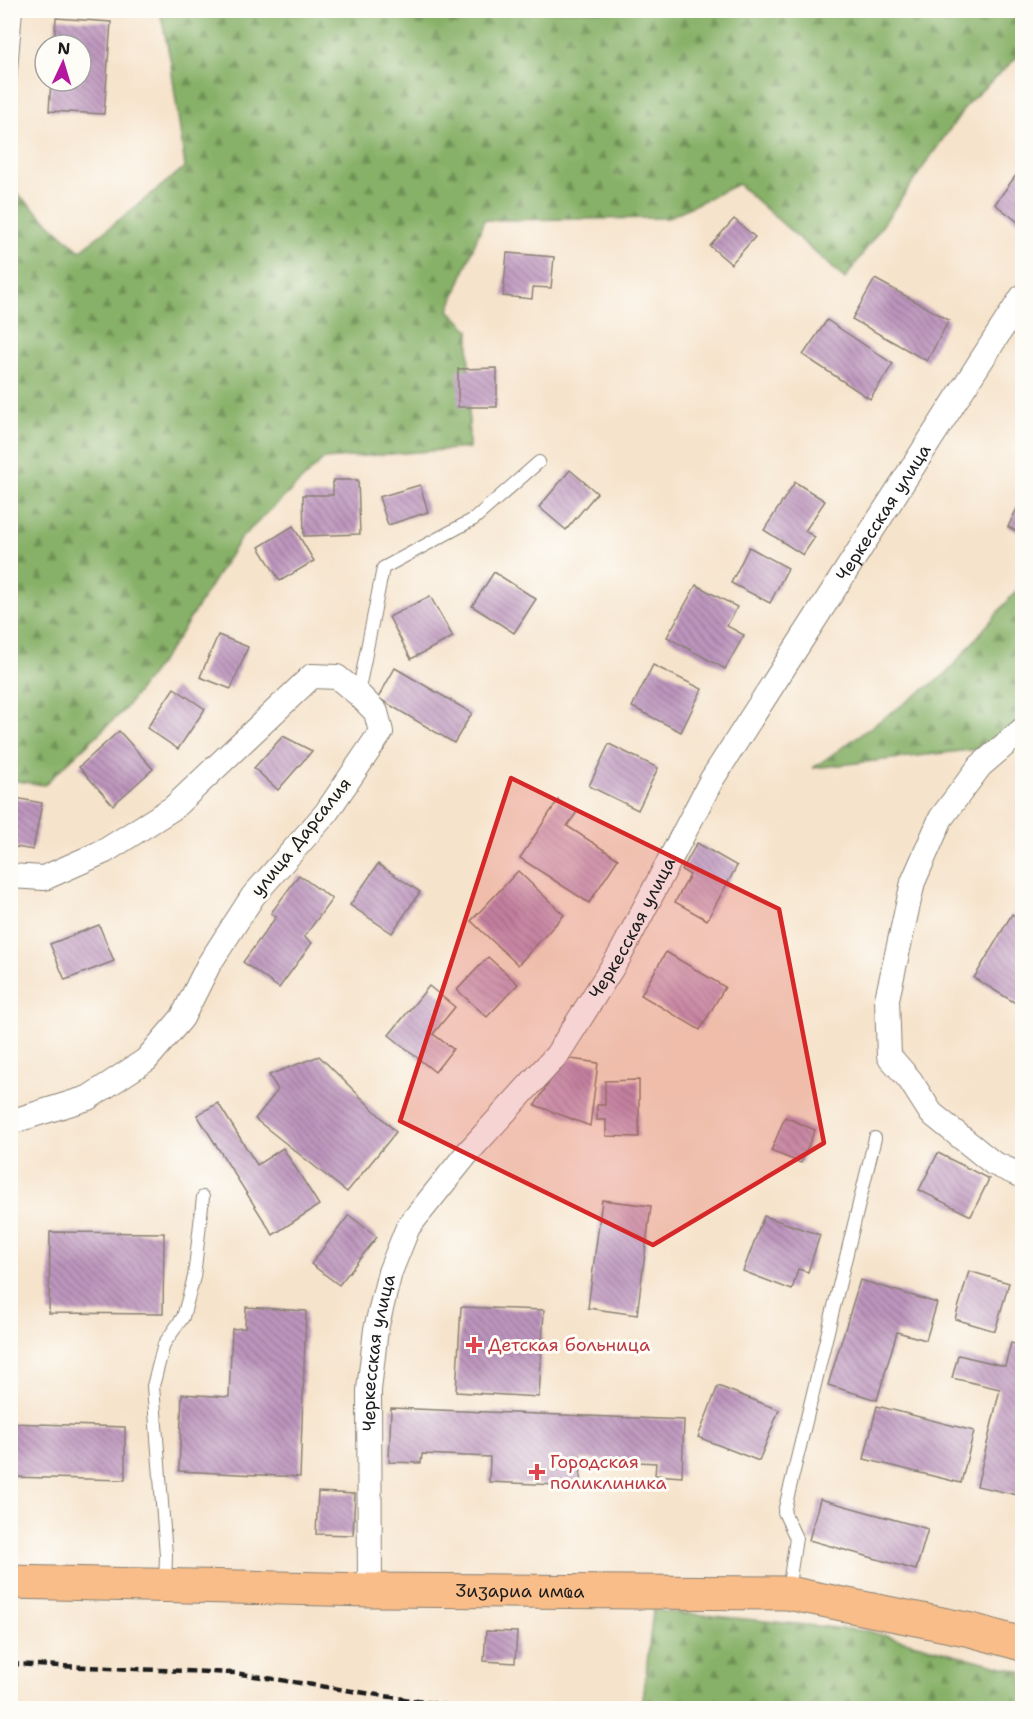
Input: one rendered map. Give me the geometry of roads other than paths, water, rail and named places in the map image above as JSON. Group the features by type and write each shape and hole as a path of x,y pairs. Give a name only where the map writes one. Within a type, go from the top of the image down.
{"highway":[{"name":"Ӡиӡариа имҩа","path":"10,1582 370,1590 788,1593 971,1630 1023,1644"}],"street":[{"name":"Черкесская улица","path":"370,1590 369,1390 376,1329 390,1272 408,1227 469,1150 556,1055 620,955 712,779 1023,297"},
{"name":"улица Дарсалия","path":"10,876 44,879 105,851 173,808 312,676 337,677 376,712 381,732 326,813 253,896 225,936 182,1018 146,1060 88,1098 10,1122"},
{"path":"1023,730 981,766 940,818 913,882 887,999 890,1056 910,1080 931,1113 993,1163 1023,1176"}],"lane":[{"path":"10,82 16,10"},
{"path":"358,694 383,568 474,519 539,462"},
{"path":"788,1593 796,1538 784,1512 875,1138"},
{"path":"165,1585 166,1555 153,1386 164,1344 183,1317 194,1277 203,1197"}],"railway":[{"path":"10,1664 235,1673 463,1708"}],"place":[{"name":"Детская больница","path":"474,1345"},
{"name":"Городская поликлиника","path":"537,1472"}]}
